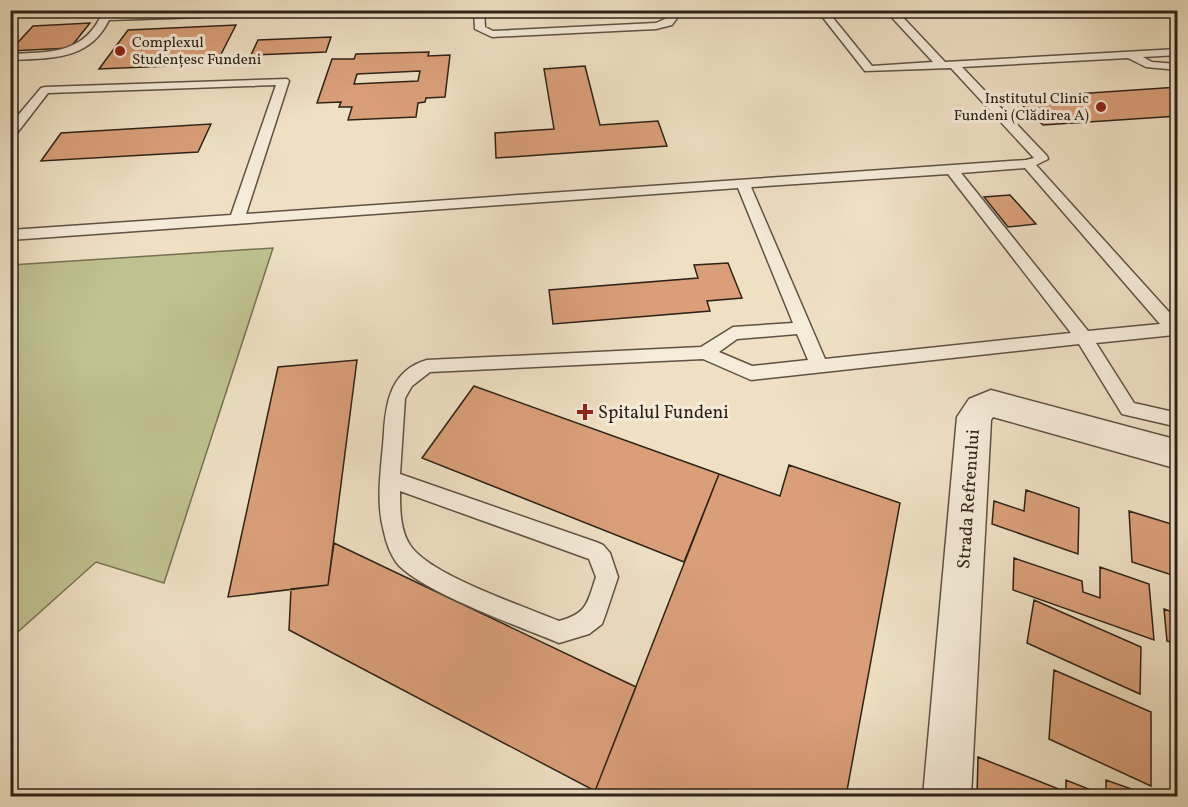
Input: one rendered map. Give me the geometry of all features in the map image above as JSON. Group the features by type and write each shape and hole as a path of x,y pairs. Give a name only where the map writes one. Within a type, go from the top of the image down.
{"street":[{"name":"Strada Refrenului","path":"948,796 974,417 981,408 991,403 1178,455"}],"lane":[{"path":"479,10 480,29 492,34 656,26 668,23 672,18 670,10"},
{"path":"836,10 822,11 869,69 1178,52"},
{"path":"10,235 1028,164 1042,159 890,10"},
{"path":"10,57 76,50 82,47 103,23 101,14 202,14"},
{"path":"1129,54 1149,65 1178,68"},
{"path":"10,134 45,90 283,81 237,219"},
{"path":"1028,164 1176,328"},
{"path":"951,169 1084,338 1128,409 1178,420"},
{"path":"743,184 819,366"},
{"path":"705,353 733,333 803,328"},
{"path":"390,478 596,552 602,560 607,576 594,615 581,626 559,632 423,572 404,555 392,526 390,478 398,390 409,376 427,366 705,353 751,373 1176,328"}],"green space":[{"path":"273,248 164,583 96,562 11,638 11,265"}],"building":[{"path":"329,10 362,10 361,16 327,17"},
{"path":"90,23 70,48 10,51 33,26"},
{"path":"236,25 216,64 99,69 128,30"},
{"path":"331,37 326,52 251,55 258,40"},
{"path":"429,52 428,56 450,55 445,97 426,98 425,102 418,103 416,117 348,120 352,107 339,107 341,102 317,103 332,59 354,59 356,54","holes":["420,71 418,81 354,84 357,74"]},
{"path":"585,66 600,125 658,121 667,146 496,158 495,133 554,129 544,69"},
{"name":"Institutul Clinic Fundeni (Clădirea A)","path":"1178,87 1178,116 1043,125 1015,98"},
{"path":"211,124 198,152 41,161 61,133"},
{"path":"1010,195 1036,224 1008,227 984,197"},
{"path":"728,263 742,298 707,301 710,311 553,324 549,290 698,278 694,265"},
{"path":"357,360 328,585 228,597 278,367"},
{"path":"474,386 719,474 684,562 422,458"},
{"path":"789,465 900,503 846,796 606,796 595,791 719,474 780,496"},
{"path":"1026,490 1079,508 1078,554 992,524 994,501 1024,511"},
{"path":"1129,511 1178,526 1178,577 1132,562"},
{"path":"334,543 636,687 595,791 289,630 291,589 328,585"},
{"path":"1014,558 1082,581 1083,592 1100,598 1100,567 1149,584 1154,640 1013,590"},
{"path":"1034,600 1141,647 1140,694 1027,643"},
{"path":"1164,609 1178,614 1178,644 1167,641"},
{"path":"1054,670 1151,712 1151,786 1049,739"},
{"path":"1173,746 1178,747 1178,785"},
{"path":"978,757 1066,792 1066,780 1106,796 977,796"},
{"path":"1106,780 1140,792 1140,796 1106,796"}],"place":[{"name":"Complexul Studențesc Fundeni","path":"120,51"},
{"name":"Institutul Clinic Fundeni (Clădirea A)","path":"1101,107"},
{"name":"Spitalul Fundeni","path":"585,412"}]}
